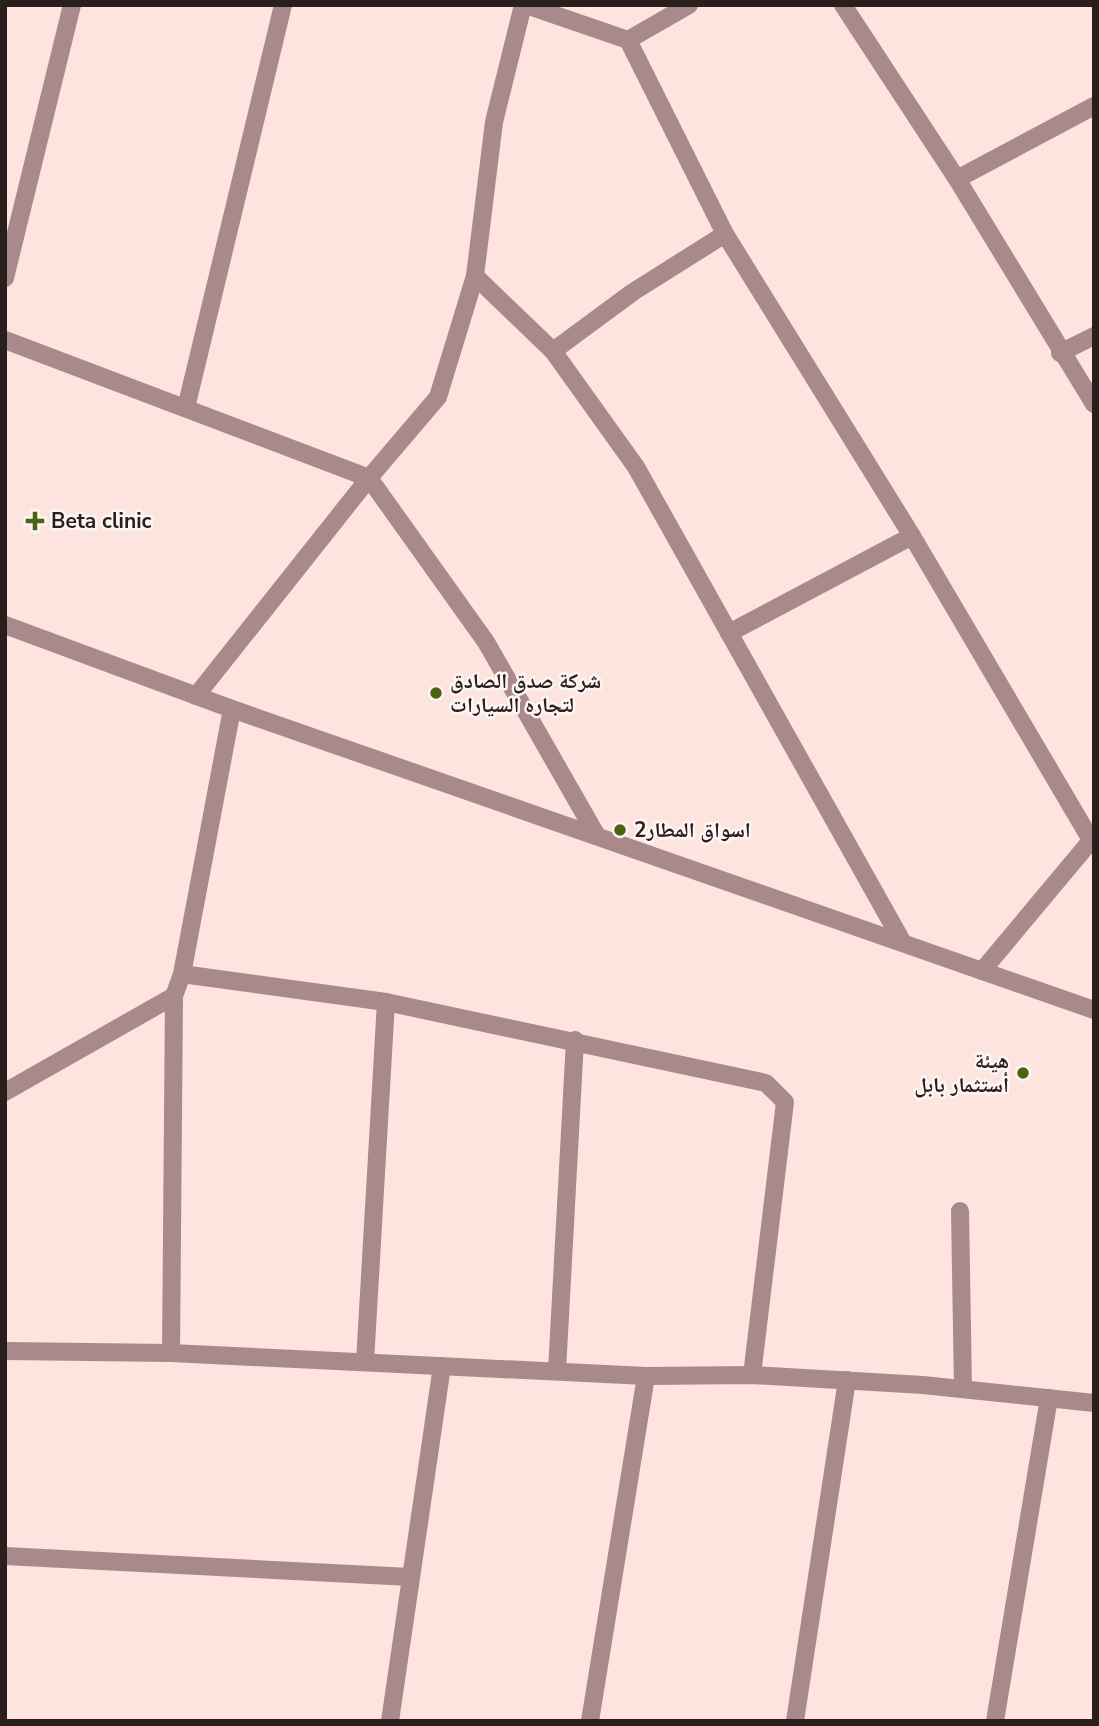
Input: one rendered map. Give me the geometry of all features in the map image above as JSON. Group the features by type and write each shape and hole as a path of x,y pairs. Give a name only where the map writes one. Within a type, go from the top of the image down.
{"street":[{"path":"5,278 72,5"},
{"path":"186,408 283,5"},
{"path":"196,696 369,478 438,397 475,276 494,122 524,5 628,40 724,234 912,536 1092,838 982,971"},
{"path":"628,40 689,5"},
{"path":"843,5 957,179 1060,353 1094,404"},
{"path":"957,179 1094,106"},
{"path":"553,351 632,292 724,234"},
{"path":"475,276 553,351 636,467 903,943"},
{"path":"1060,353 1094,336"},
{"path":"5,340 369,478 486,642 597,836"},
{"path":"729,632 912,536"},
{"path":"5,625 232,709 1094,1010"},
{"path":"171,1353 170,1172 174,996 182,974 232,709"},
{"path":"182,974 386,1002 575,1040 766,1083 785,1102 752,1375"},
{"path":"5,1092 174,996"},
{"path":"365,1362 386,1002"},
{"path":"557,1371 575,1040"},
{"path":"960,1211 963,1388"},
{"path":"5,1351 171,1353 646,1376 752,1375 963,1388 1094,1403"},
{"path":"390,1721 442,1366"},
{"path":"590,1721 646,1376"},
{"path":"795,1721 847,1380"},
{"path":"995,1721 1049,1398"},
{"path":"5,1556 410,1577"}],"place":[{"name":"Beta clinic","path":"35,521"},
{"name":"شركة صدق الصادق لتجاره السيارات","path":"436,693"},
{"name":"اسواق المطار2","path":"620,830"},
{"name":"هيئة أستثمار بابل","path":"1023,1073"}]}
